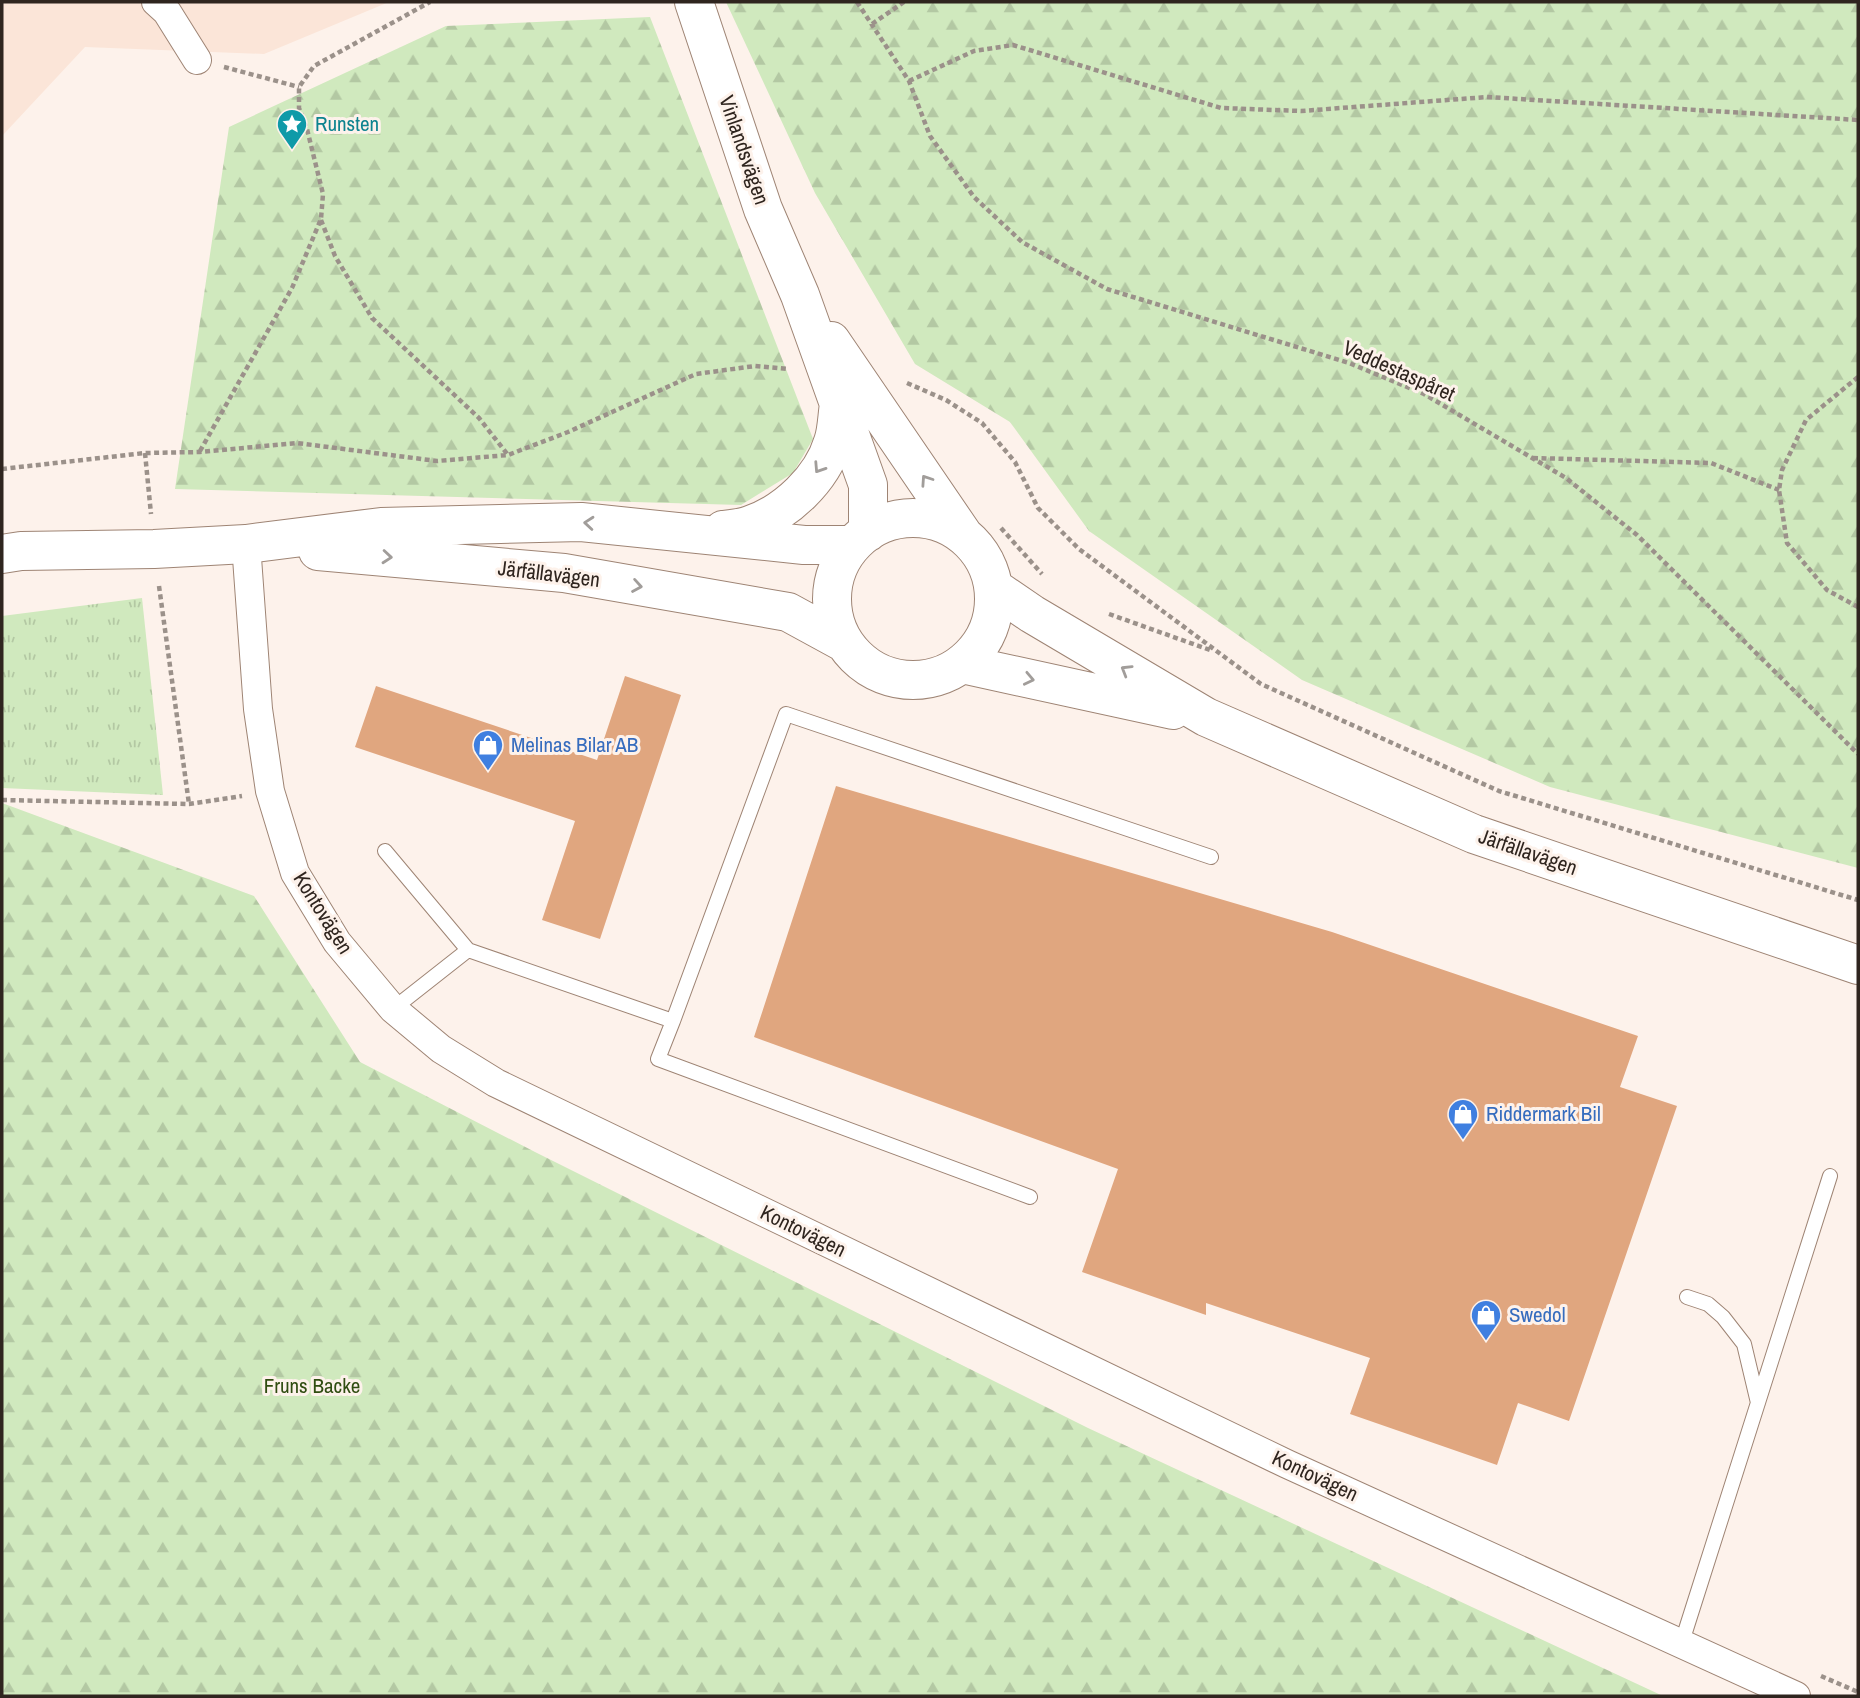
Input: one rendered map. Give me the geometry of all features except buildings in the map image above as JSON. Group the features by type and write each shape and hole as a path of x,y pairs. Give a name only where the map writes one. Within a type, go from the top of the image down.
{"street":[{"path":"156,2 167,12 197,60"},
{"name":"Vinlandsvägen","path":"694,2 763,209 800,295 868,485 860,538"},
{"name":"Vinlandsvägen","path":"800,295 981,530"},
{"path":"699,534 749,526 780,512 804,489 820,468 833,443 839,404"},
{"path":"906,518 927,519 981,530 978,551 988,568 994,588 994,609 989,628 978,648 962,664 942,675 920,680 898,679 876,672 858,659 844,642 835,623 831,602 841,562 860,538 887,522 906,518"},
{"name":"Järfällavägen","path":"2,554 22,551 154,549 246,544 381,527 581,522 804,545 860,538"},
{"name":"Järfällavägen","path":"246,544 564,573 788,612 844,642"},
{"name":"Kontovägen","path":"246,544 258,709 270,791 295,873 337,942 393,1009 441,1049 496,1083 1287,1464 1796,1696"},
{"name":"Järfällavägen","path":"994,588 1032,614 1206,718 1474,834 1858,965"},
{"name":"Järfällavägen","path":"962,664 1206,718"}],"lane":[{"path":"1030,1197 658,1059 786,714 1211,857"},
{"path":"384,851 468,950 673,1021"},
{"path":"393,1009 468,950"},
{"path":"1681,1645 1830,1176"},
{"path":"1687,1297 1708,1304 1723,1317 1744,1343 1758,1404"}],"path":[{"path":"200,452 292,288 321,219 323,194 299,108 299,87 314,66 430,2"},
{"name":"Veddestaspåret","path":"858,2 909,81 930,136 974,197 1023,242 1107,289 1349,363 1424,394 1566,478 1637,535 1858,754"},
{"path":"872,24 904,2"},
{"path":"909,81 974,51 1013,45 1221,108 1301,111 1488,97 1858,120"},
{"path":"197,60 299,87"},
{"path":"321,219 335,256 372,318 479,418 508,454"},
{"path":"2,469 145,453 200,452 297,443 438,461 508,454 568,432 696,374 755,366 791,369"},
{"path":"1858,377 1806,420 1782,470 1779,489 1787,543 1827,590 1858,607"},
{"path":"906,383 946,400 982,423 1015,462 1038,508 1071,541 1261,684 1499,791 1858,900"},
{"path":"145,453 154,549 188,804"},
{"path":"1532,458 1711,463 1779,489"},
{"path":"981,530 1051,580"},
{"path":"1104,613 1215,651"},
{"path":"2,800 188,804 242,796"},
{"path":"1817,1674 1858,1692"}],"shaded area":[{"path":"2,2 389,2 264,54 85,47 2,136"}],"green space":[{"path":"726,2 1858,2 1858,868 1550,787 1302,680 1089,531 1010,422 915,364 815,193"},
{"path":"650,17 813,439 793,473 741,505 175,489 229,127 446,26"},
{"path":"142,598 163,795 2,788 2,616"},
{"name":"Fruns Backe","path":"2,803 254,896 360,1062 1088,1428 1663,1696 2,1696"}],"place":[{"name":"Runsten","path":"292,151"},
{"name":"Melinas Bilar AB","path":"488,772"},
{"name":"Riddermark Bil","path":"1463,1141"},
{"name":"Swedol","path":"1486,1342"}]}
